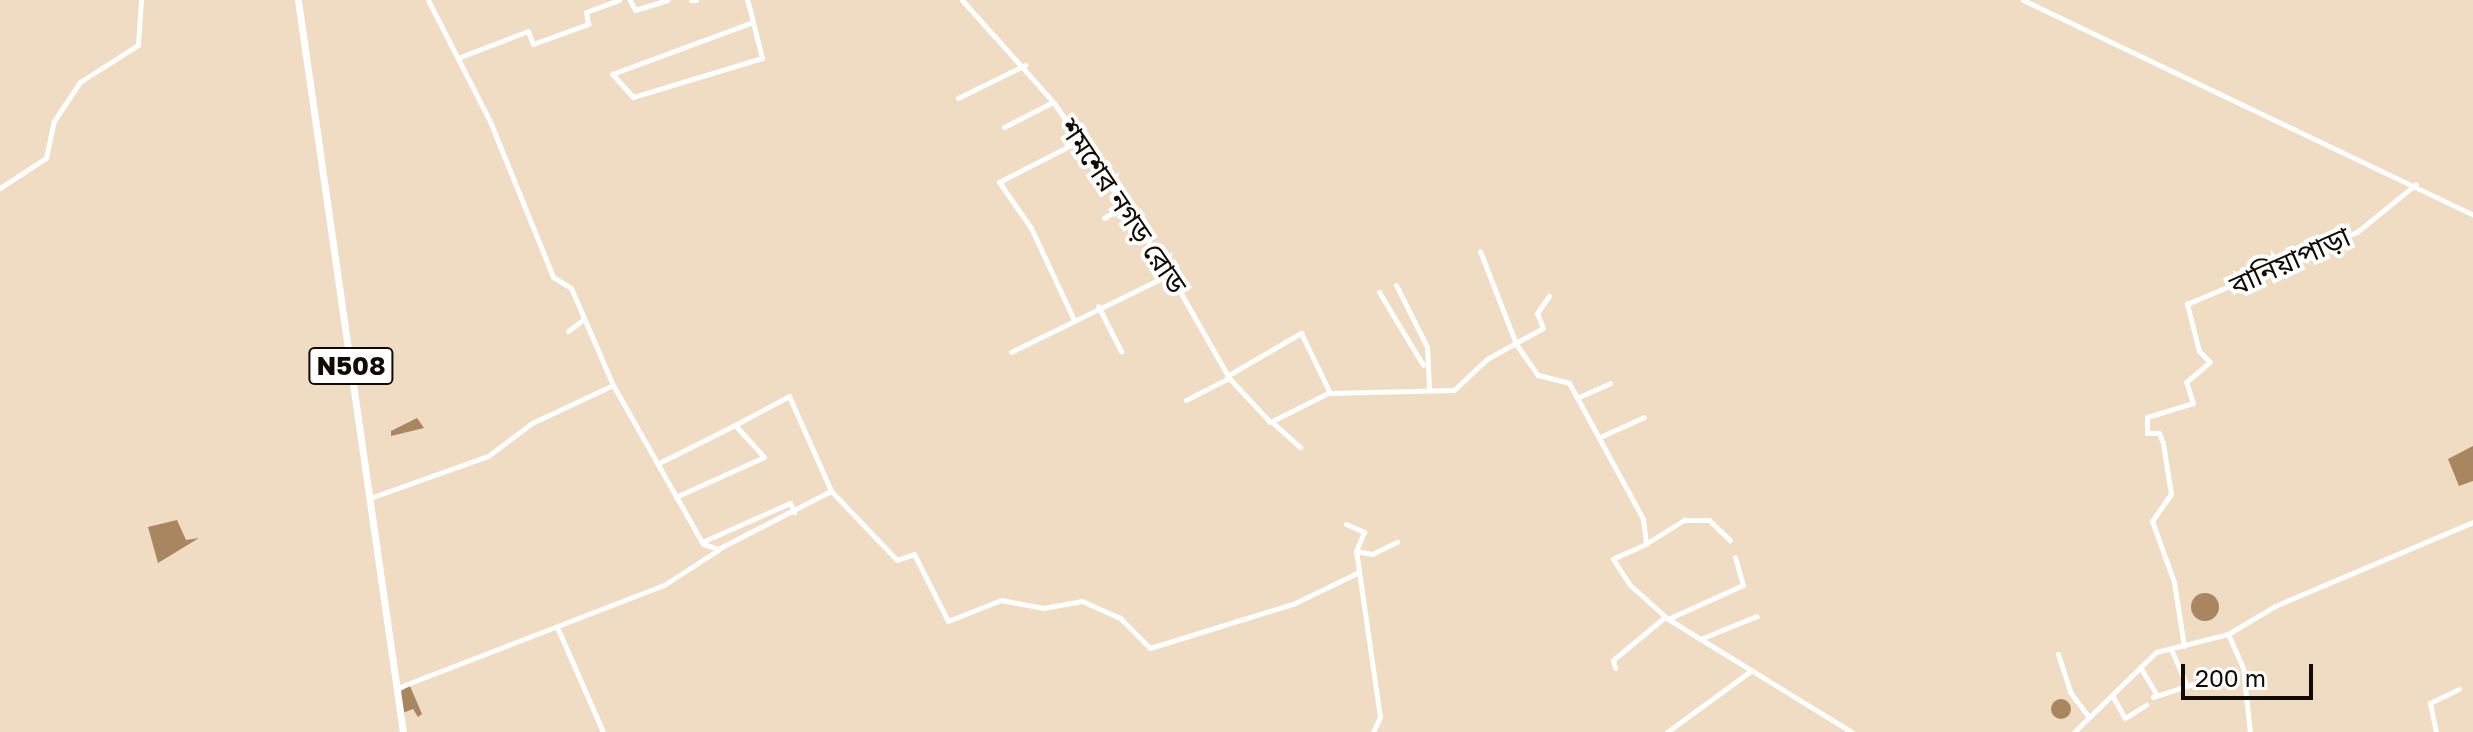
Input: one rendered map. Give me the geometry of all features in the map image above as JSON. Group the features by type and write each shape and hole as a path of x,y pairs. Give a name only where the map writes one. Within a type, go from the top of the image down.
{"highway":[{"name":"N508","path":"298,0 403,732"}],"street":[{"path":"0,188 46,158 54,121 80,82 138,45 141,0"},
{"path":"428,0 458,58 553,277 571,288 613,385 702,542 718,549"},
{"path":"458,58 528,31 533,44 588,24 586,12 619,0"},
{"path":"630,0 635,10 668,0"},
{"path":"747,0 753,22 762,58 734,70 633,97 612,74 731,34 753,22"},
{"name":"শমশের নগড় রোড","path":"962,0 1025,65 1053,102 1170,274 1228,377 1300,447"},
{"path":"2023,0 2416,184 2473,215"},
{"path":"958,98 1025,65"},
{"path":"1004,127 1053,102"},
{"path":"1073,318 1031,228 999,182 1079,141"},
{"name":"বানিয়াপাড়া","path":"2184,646 2174,582 2152,521 2171,494 2163,443 2159,433 2147,433 2147,417 2193,403 2186,382 2210,362 2199,351 2187,304 2357,232 2416,184"},
{"path":"1104,218 1124,206"},
{"path":"1480,251 1516,344 1538,375 1569,383 1579,397 1643,519 1646,544"},
{"path":"1011,352 1073,318 1170,274"},
{"path":"1396,285 1427,347 1423,365"},
{"path":"1379,292 1423,365 1429,388"},
{"path":"1271,422 1330,393 1429,388 1454,390 1543,328 1537,313 1549,296"},
{"path":"1098,306 1121,351"},
{"path":"568,331 584,319"},
{"path":"1186,400 1301,333 1330,393"},
{"path":"1579,397 1610,383"},
{"path":"370,498 488,456 532,423 613,385"},
{"path":"659,463 789,396 831,491 897,560 914,554 924,565 948,621 1001,600 1043,608 1082,601 1120,618 1150,648 1295,603 1357,573"},
{"path":"1600,437 1644,417"},
{"path":"676,497 764,457 735,425"},
{"path":"397,688 621,603 831,491"},
{"path":"702,542 790,503 794,512"},
{"path":"1730,540 1709,520 1684,520 1646,544 1613,559 1667,618 1852,732"},
{"path":"2074,732 2140,667 2171,649 2228,634 2275,606 2473,522"},
{"path":"1346,524 1364,532 1356,551 1380,717 1373,732"},
{"path":"1356,551 1372,554 1397,542"},
{"path":"1615,668 1613,660 1667,618 1743,585 1735,557"},
{"path":"1700,639 1757,616"},
{"path":"557,627 603,732"},
{"path":"2228,634 2243,668 2250,732"},
{"path":"2171,649 2187,686"},
{"path":"2058,654 2070,692 2089,717"},
{"path":"2140,667 2154,696 2214,676"},
{"path":"1667,732 1752,670"},
{"path":"2436,732 2430,703 2459,689"},
{"path":"2112,695 2125,718 2146,705"}],"shaded area":[{"path":"417,418 424,428 391,436 391,431"},
{"path":"2473,446 2473,481 2459,486 2448,459"},
{"path":"177,520 186,540 199,538 158,563 148,527"},
{"path":"2205,593 2215,597 2219,607 2215,617 2205,621 2195,617 2191,607 2195,597"},
{"path":"410,686 422,714 418,717 413,709 403,713 399,692"},
{"path":"2061,699 2068,702 2071,709 2068,716 2061,719 2054,716 2051,709 2054,702"}]}
